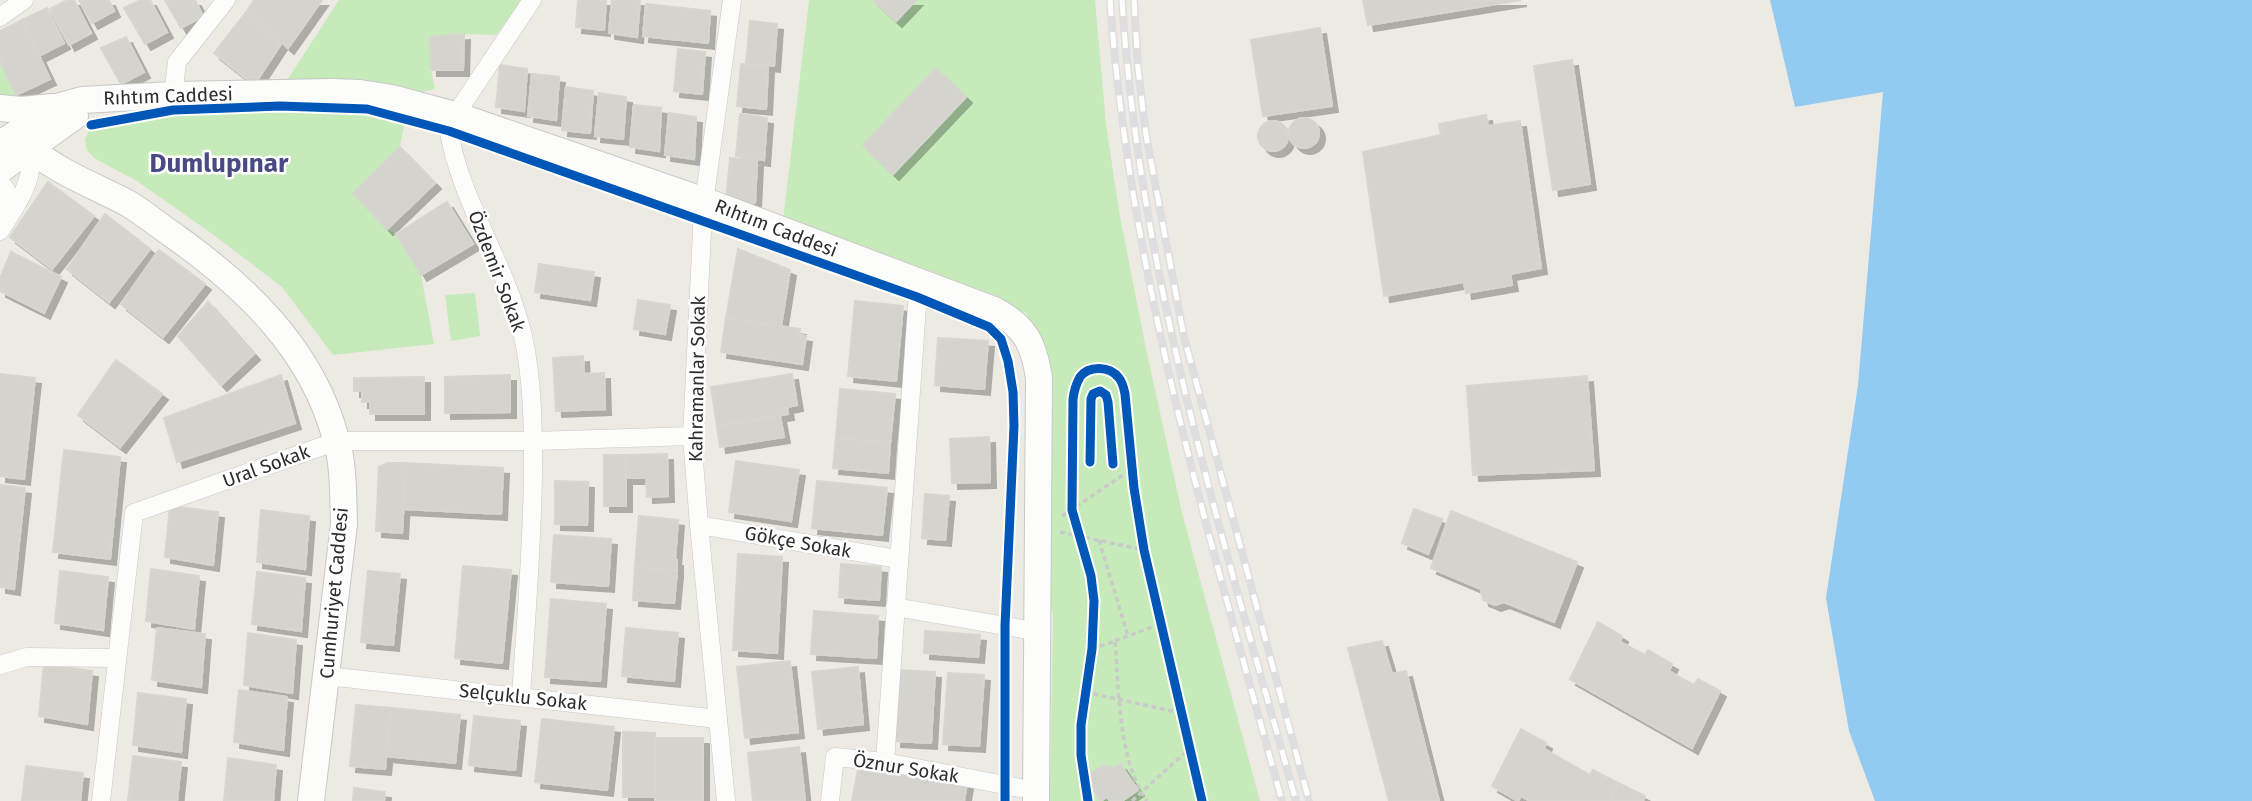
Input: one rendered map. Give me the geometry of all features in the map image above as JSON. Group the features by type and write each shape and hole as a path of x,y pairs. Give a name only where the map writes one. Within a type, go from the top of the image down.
{"main road":[{"name":"Rıhtım Caddesi","path":"0,108 69,113 173,101 337,103 452,121 554,159 704,205 994,310 1011,319 1030,342 1039,378 1025,797"},
{"path":"0,172 14,147 69,113"},
{"path":"67,173 61,156 60,136 69,113"},
{"path":"14,147 67,173"},
{"name":"Cumhuriyet Caddesi","path":"67,173 131,205 193,249 258,305 285,335 317,387 337,441 343,484 344,524 311,801"},
{"name":"Rıhtım Caddesi","path":"704,205 918,292 990,318 1003,326 1012,338 1020,359 1025,409 1025,797"}],"street":[{"path":"0,17 24,0"},
{"path":"173,101 177,62 226,0"},
{"path":"452,121 532,0"},
{"name":"Kahramanlar Sokak","path":"726,801 692,436 704,205 730,0"},
{"name":"Özdemir Sokak","path":"452,121 453,154 497,263 522,334 528,367 533,441 533,541 521,696"},
{"path":"3,226 24,190 14,147"},
{"path":"0,182 6,190 3,226"},
{"path":"885,762 918,292"},
{"name":"Ural Sokak","path":"101,801 134,513 337,441 533,441 692,436"},
{"name":"Gökçe Sokak","path":"699,525 898,559"},
{"path":"895,607 1023,629"},
{"path":"0,665 27,657 117,657"},
{"name":"Selçuklu Sokak","path":"327,676 718,719"},
{"name":"Öznur Sokak","path":"830,801 835,757 885,762 1025,797"}],"path":[{"path":"1060,517 1133,474 1131,458"},
{"path":"1101,477 1108,475 1113,468"},
{"path":"1071,498 1082,546"},
{"path":"1059,531 1144,550"},
{"path":"1142,537 1146,561"},
{"path":"1099,540 1128,636"},
{"path":"1092,649 1128,636 1159,619 1163,636"},
{"path":"1090,660 1093,637"},
{"path":"1115,641 1129,765 1147,801"},
{"path":"1085,692 1181,713"},
{"path":"1178,700 1184,725"},
{"path":"1186,737 1192,762"},
{"path":"1132,801 1189,749"}],"green space":[{"path":"339,0 522,0 496,35 430,37 431,70 435,89 392,98 279,93"},
{"path":"809,0 1095,0 1106,124 1119,211 1145,344 1182,513 1260,801 1050,801 1053,613 1046,598 1053,400 1046,360 1026,313 783,221"},
{"path":"0,61 16,95 10,102 0,101"},
{"path":"280,103 366,106 406,115 400,147 353,193 387,229 396,234 421,275 434,344 333,355 282,287 137,181 94,158 87,150 85,140 91,125 172,107"},
{"path":"475,293 480,336 451,341 445,295"}],"water":[{"path":"1770,0 2252,0 2252,801 1875,801 1849,731 1826,598 1858,385 1883,92 1795,107"}],"building":[{"path":"68,0 74,0 91,33 69,45 50,9"},
{"path":"79,0 109,0 114,11 92,23"},
{"path":"141,0 150,0 167,32 145,44 124,8"},
{"path":"165,0 195,0 203,16 181,28"},
{"path":"254,0 322,0 288,48 247,11"},
{"path":"578,0 606,0 604,30 576,27"},
{"path":"612,0 640,0 637,37 609,33"},
{"path":"873,0 916,0 896,21"},
{"path":"1363,0 1521,0 1368,25"},
{"path":"646,4 710,11 708,43 643,36"},
{"path":"47,8 64,43 39,56 22,20"},
{"path":"247,11 281,44 254,85 214,53"},
{"path":"22,20 50,79 16,95 0,61 0,31"},
{"path":"750,21 777,24 774,66 746,63"},
{"path":"1320,28 1332,106 1263,116 1251,40"},
{"path":"464,34 463,70 431,70 430,37"},
{"path":"126,37 144,72 121,84 101,48"},
{"path":"678,49 705,52 702,94 674,91"},
{"path":"1572,60 1590,184 1553,190 1534,66"},
{"path":"741,64 768,67 766,109 737,106"},
{"path":"500,65 527,69 524,111 496,107"},
{"path":"936,68 966,97 893,174 863,145"},
{"path":"532,74 559,77 556,120 528,116"},
{"path":"566,87 593,91 590,133 562,130"},
{"path":"599,93 626,97 623,139 595,136"},
{"path":"634,105 661,108 659,151 630,147"},
{"path":"669,113 696,117 694,159 665,155"},
{"path":"740,114 767,118 764,160 736,156"},
{"path":"1486,115 1488,126 1520,121 1541,268 1510,274 1512,285 1466,293 1464,282 1384,296 1363,152 1441,135 1439,124"},
{"path":"1304,118 1315,122 1319,133 1315,144 1304,148 1293,144 1289,133 1293,122"},
{"path":"1273,121 1284,125 1288,136 1284,147 1273,151 1262,147 1258,136 1262,125"},
{"path":"400,147 435,183 387,229 353,193"},
{"path":"730,158 757,161 755,203 726,200"},
{"path":"48,182 94,216 52,269 10,237"},
{"path":"447,202 473,244 421,275 396,234"},
{"path":"105,214 150,249 109,302 67,269"},
{"path":"738,249 790,270 781,326 726,318"},
{"path":"159,250 205,284 163,337 121,304"},
{"path":"11,252 61,277 44,313 0,291 0,278"},
{"path":"539,264 594,272 590,300 535,292"},
{"path":"638,300 670,305 665,334 634,329"},
{"path":"855,301 903,306 896,381 848,376"},
{"path":"208,302 254,354 221,385 178,336"},
{"path":"726,318 800,329 799,335 806,336 802,364 721,352"},
{"path":"938,338 988,341 984,389 935,385"},
{"path":"583,356 584,374 604,373 605,409 556,411 553,358"},
{"path":"116,360 162,394 120,447 78,415"},
{"path":"0,374 35,378 24,479 0,476"},
{"path":"792,374 797,405 787,407 788,414 717,426 711,387"},
{"path":"281,375 295,423 177,462 164,418"},
{"path":"510,375 510,412 445,413 445,377"},
{"path":"1587,376 1594,470 1473,475 1467,386"},
{"path":"424,377 424,414 370,414 370,402 362,402 362,391 354,391 354,378"},
{"path":"840,389 895,394 890,443 836,438"},
{"path":"780,416 784,437 720,447 717,426"},
{"path":"989,437 990,482 952,483 950,439"},
{"path":"836,438 890,443 888,473 833,468"},
{"path":"64,450 120,457 110,559 53,552"},
{"path":"667,454 668,496 647,497 646,478 626,478 626,455"},
{"path":"604,455 626,455 626,506 604,506"},
{"path":"736,461 799,470 791,521 729,512"},
{"path":"388,463 406,463 402,533 376,531 379,467"},
{"path":"406,463 503,468 501,514 404,509"},
{"path":"555,481 588,482 587,525 555,524"},
{"path":"817,481 887,488 882,535 812,528"},
{"path":"0,485 25,488 14,589 0,587"},
{"path":"925,494 949,496 945,540 922,538"},
{"path":"170,506 218,512 213,565 165,557"},
{"path":"1414,509 1442,519 1428,554 1402,543"},
{"path":"261,510 309,516 305,569 257,562"},
{"path":"1451,511 1577,562 1554,622 1504,602 1495,605 1483,600 1481,589 1431,568"},
{"path":"639,516 678,520 675,560 677,571 635,567"},
{"path":"554,535 611,539 608,586 551,582"},
{"path":"738,554 782,557 777,653 733,650"},
{"path":"841,564 881,567 879,600 839,597"},
{"path":"463,566 511,570 502,663 455,658"},
{"path":"635,567 677,571 674,603 633,600"},
{"path":"151,569 199,576 194,629 146,621"},
{"path":"60,571 108,577 103,630 55,623"},
{"path":"368,571 400,574 393,645 361,642"},
{"path":"257,572 305,578 301,631 252,624"},
{"path":"551,599 606,604 600,681 545,677"},
{"path":"814,611 878,616 876,658 811,654"},
{"path":"1598,622 1622,636 1620,642 1645,655 1648,650 1672,664 1669,671 1694,685 1698,679 1720,691 1692,748 1570,679"},
{"path":"157,628 205,634 201,687 152,680"},
{"path":"626,628 678,633 674,681 622,676"},
{"path":"925,631 980,635 978,657 924,653"},
{"path":"248,633 296,640 292,693 244,685"},
{"path":"1382,641 1392,674 1406,671 1439,801 1389,801 1348,648"},
{"path":"790,661 798,732 745,738 737,667"},
{"path":"44,664 92,671 87,724 39,716"},
{"path":"858,667 863,724 818,729 812,672"},
{"path":"899,670 935,672 931,743 895,741"},
{"path":"948,673 984,675 979,746 943,744"},
{"path":"239,690 287,697 283,750 234,742"},
{"path":"138,693 186,699 181,752 133,745"},
{"path":"356,705 391,708 385,769 350,766"},
{"path":"391,708 460,715 455,763 386,756"},
{"path":"474,716 520,721 515,770 469,765"},
{"path":"542,719 614,727 607,790 535,782"},
{"path":"1521,729 1546,743 1544,749 1590,775 1593,770 1618,783 1610,801 1530,801 1521,796 1518,801 1492,786"},
{"path":"623,732 655,733 655,797 623,797"},
{"path":"655,738 703,738 703,801 655,801"},
{"path":"799,747 805,801 753,801 748,753"},
{"path":"133,756 181,762 177,801 128,801"},
{"path":"228,758 276,765 273,801 224,801"},
{"path":"1120,764 1138,790 1122,801 1110,801 1107,797 1101,801 1085,778 1104,765 1106,768 1110,765 1112,769"},
{"path":"26,766 83,773 80,801 22,801"},
{"path":"858,769 967,783 964,801 852,801"},
{"path":"1618,783 1645,796 1643,801 1610,801"},
{"path":"354,788 385,792 384,801 353,801"}],"railway":[{"path":"1110,0 1120,102 1154,304 1201,504 1282,801"},
{"path":"1122,0 1131,102 1165,304 1213,504 1296,801"},
{"path":"1134,0 1146,135 1184,337 1309,801"}],"cycle path":[{"path":"91,125 173,110 280,106 367,109 449,131 917,297 989,327 1001,339 1013,392 1014,426 1005,626 1005,801"},
{"path":"1088,801 1081,755 1081,725 1092,649 1094,601 1091,576 1072,510 1073,399 1080,377 1089,370 1100,368 1115,374 1124,390 1134,488 1144,550 1202,801"},
{"path":"1090,462 1091,399 1093,394 1100,391 1106,395 1108,402 1113,464"}],"district":[{"name":"Dumlupınar","path":"219,163"}]}
